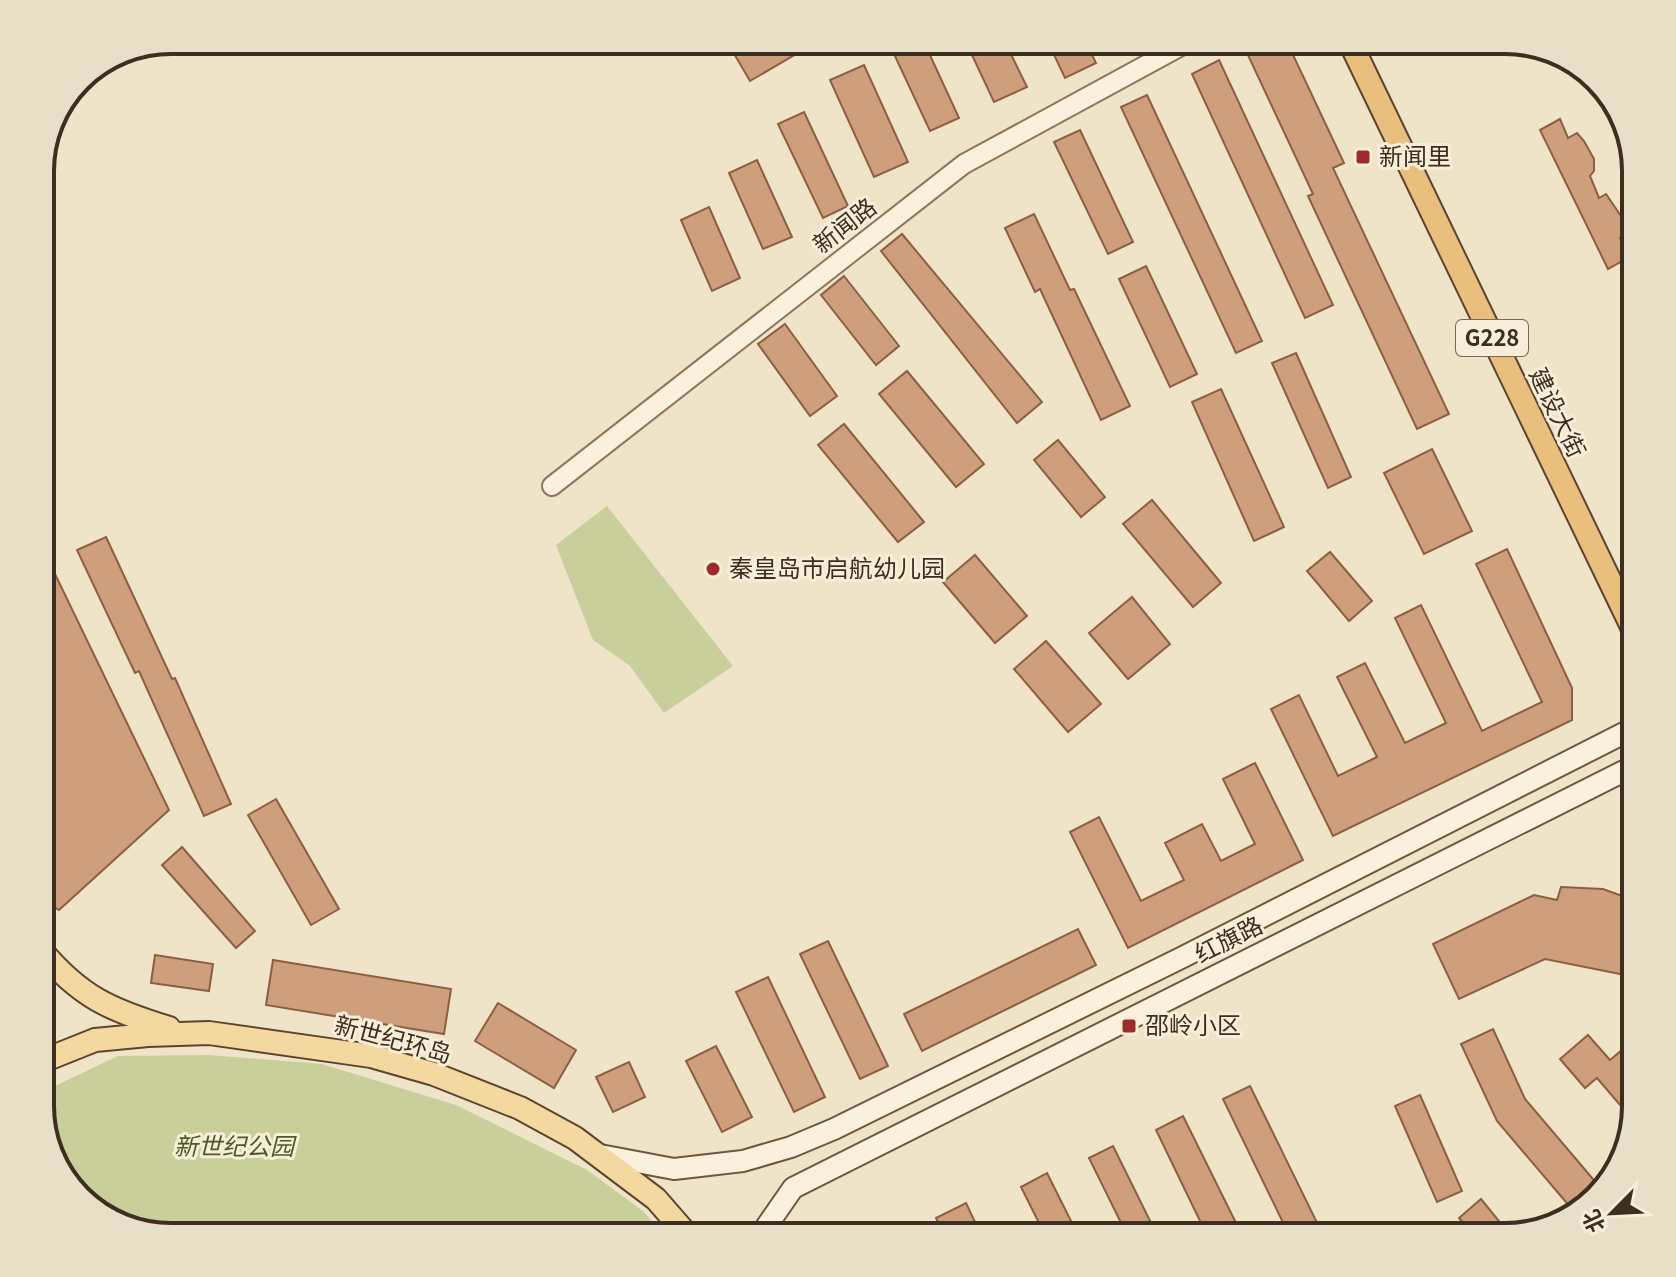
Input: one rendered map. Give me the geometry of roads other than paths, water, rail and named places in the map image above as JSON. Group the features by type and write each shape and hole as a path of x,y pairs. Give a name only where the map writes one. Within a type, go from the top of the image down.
{"highway":[{"name":"建设大街","path":"1356,54 1622,606"}],"main road":[{"path":"600,1155 674,1169 743,1161 791,1147 834,1129 1179,959 1622,734"},
{"name":"红旗路","path":"769,1223 793,1188 1622,772"},
{"path":"54,966 85,994 124,1015 169,1028 209,1033"},
{"name":"新世纪环岛","path":"54,1056 95,1040 209,1033 371,1056 434,1074 520,1108 575,1138 656,1199 677,1223"}],"street":[{"name":"新闻路","path":"552,486 964,164 1166,54"}],"place":[{"name":"新闻里","path":"1363,157"},
{"name":"秦皇岛市启航幼儿园","path":"713,569"},
{"name":"邵岭小区","path":"1129,1026"}],"park label":[{"name":"新世纪公园","path":"234,1147"}]}
